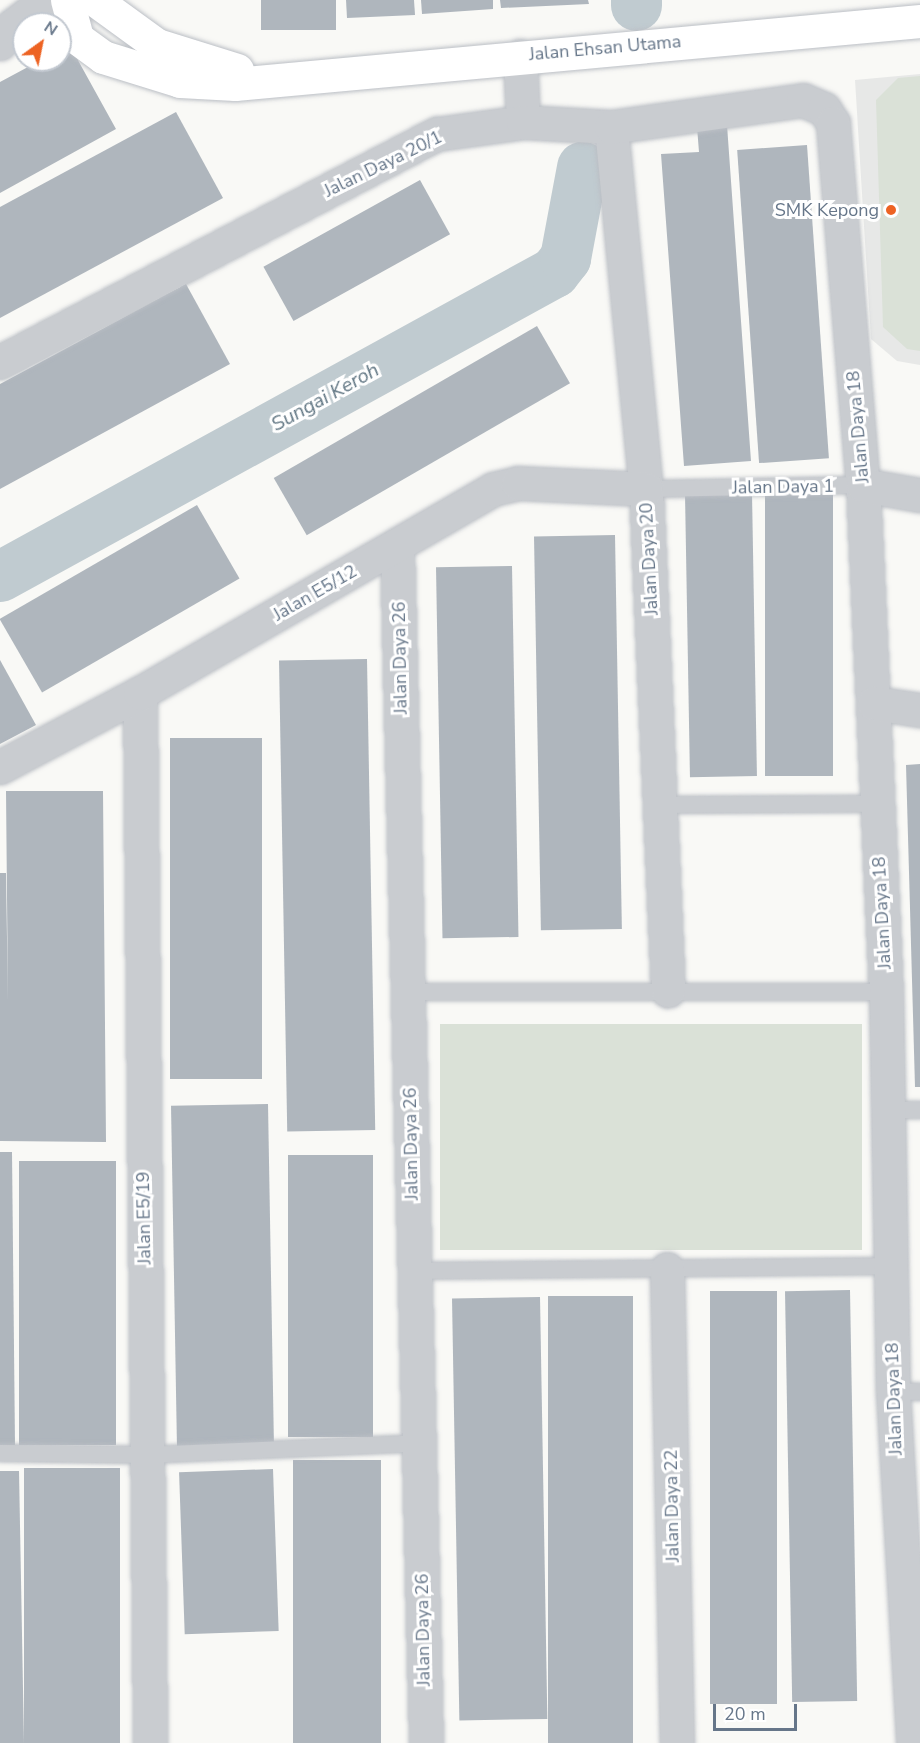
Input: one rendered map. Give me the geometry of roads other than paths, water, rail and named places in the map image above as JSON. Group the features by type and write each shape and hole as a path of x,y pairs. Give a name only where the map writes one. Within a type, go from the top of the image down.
{"street":[{"path":"4,27 46,0"},
{"name":"Jalan Ehsan Utama","path":"67,0 81,42 103,57 180,81 212,83 920,21"},
{"name":"Jalan Ehsan Utama","path":"95,0 157,45 184,56 235,70 290,76"},
{"path":"520,56 524,122"},
{"name":"Jalan Daya 20/1","path":"0,362 437,134 524,122 611,127 803,100"},
{"name":"Jalan Daya 18","path":"803,100 824,109 833,123 863,485 886,992 891,1266 906,1392 913,1743"},
{"name":"Jalan Daya 20","path":"611,127 645,489 662,805 668,991"},
{"name":"Jalan E5/12","path":"0,767 140,693 493,489 518,483 645,489"},
{"name":"Jalan Daya 1","path":"863,485 920,495"},
{"name":"Jalan Daya 26","path":"397,545 426,1743"},
{"name":"Jalan E5/19","path":"140,693 150,1743"},
{"path":"874,703 920,710"},
{"name":"Jalan Daya 22","path":"667,1269 677,1743"}],"lane":[{"name":"Jalan Daya 1","path":"645,489 863,485"},
{"path":"662,805 877,804"},
{"path":"408,992 886,992"},
{"path":"888,1110 920,1110"},
{"path":"415,1271 891,1266"},
{"path":"0,1453 147,1455 419,1443"}],"waterway":[{"name":"Sungai Keroh","path":"636,0 636,5"},
{"name":"Sungai Keroh","path":"0,576 554,272 565,258 582,167"}],"place":[{"name":"SMK Kepong","path":"891,210"}]}
